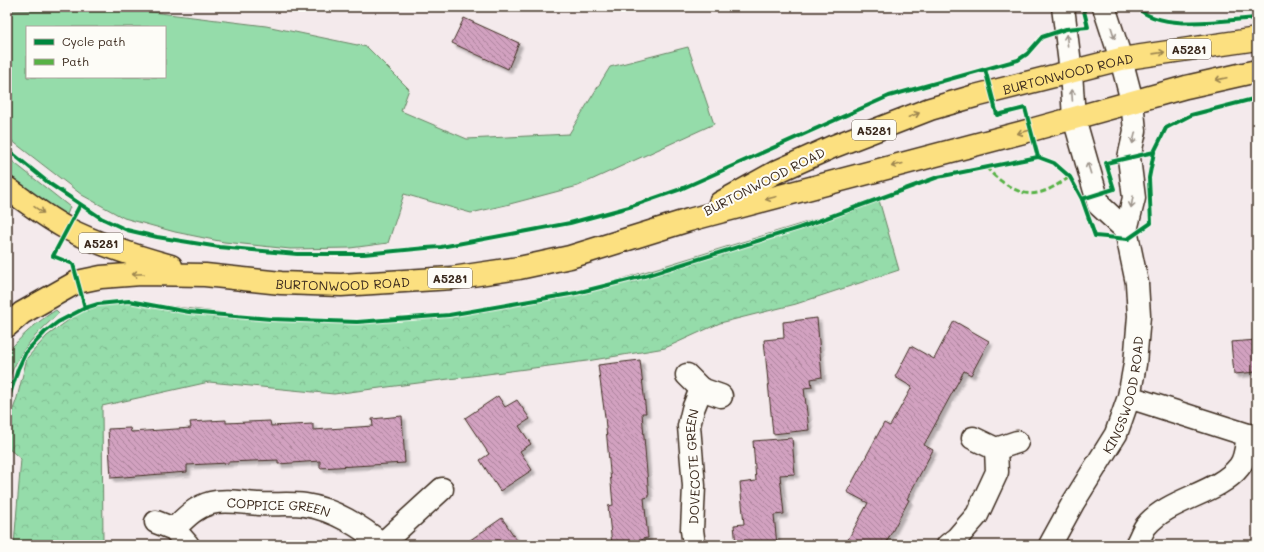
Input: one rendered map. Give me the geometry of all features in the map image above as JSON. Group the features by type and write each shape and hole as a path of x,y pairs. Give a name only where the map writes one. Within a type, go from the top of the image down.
{"main road":[{"name":"BURTONWOOD ROAD","path":"689,220 776,172 846,141 930,109 974,96 1121,59 1257,39"},
{"name":"BURTONWOOD ROAD","path":"7,326 22,313 77,282 90,278 141,274 205,275 281,283 341,285 452,278 519,268 570,257 689,220 1074,118 1132,101 1257,71"},
{"name":"BURTONWOOD ROAD","path":"7,188 58,223 104,245 145,259 205,275"}],"street":[{"path":"1063,7 1071,72 1074,118 1100,205 1126,230"},
{"name":"KINGSWOOD ROAD","path":"1050,545 1073,503 1116,434 1129,397 1136,364 1139,316 1136,283 1126,230 1134,198 1129,158 1135,130 1132,101 1121,59 1104,7"},
{"name":"DOVECOTE GREEN","path":"694,545 692,530 694,486 689,426 693,409 703,386"},
{"path":"1129,397 1253,436 1239,467 1229,477 1161,512 1146,526 1136,545"},
{"path":"973,438 996,449 1017,442"},
{"path":"948,545 957,538 977,515 997,472 996,449"},
{"name":"COPPICE GREEN","path":"188,545 165,525 200,507 210,503 222,501 305,505 329,512 353,523 382,545 442,489"}],"green space":[{"path":"127,9 266,26 367,47 409,89 401,111 467,139 569,134 610,67 688,47 714,124 578,186 471,213 404,194 388,243 350,248 290,249 224,242 175,232 124,218 82,195 7,137 7,11"},
{"path":"7,157 70,207 66,217 23,187 7,173"},
{"path":"879,200 899,270 796,304 720,323 665,348 587,361 334,394 209,382 102,406 103,545 14,545 21,459 8,448 8,424 17,398 27,358 47,336 85,308 98,304 129,301 271,319 357,322 449,315 576,293"},
{"path":"56,310 59,313 41,330 21,354 7,386 7,353 42,319"}],"building":[{"path":"464,18 519,43 508,69 452,43"},
{"path":"817,318 822,377 811,379 812,387 804,388 809,430 773,434 764,340 784,338 783,322"},
{"path":"954,321 989,341 971,375 964,371 924,445 933,450 885,545 845,545 868,503 847,492 884,423 890,426 912,387 895,377 911,346 934,359"},
{"path":"1257,340 1257,372 1234,374 1231,342"},
{"path":"640,360 646,413 642,413 649,497 644,498 648,538 642,539 643,545 612,545 608,506 613,505 605,417 598,365"},
{"path":"498,396 505,407 517,400 530,419 519,426 531,444 520,451 532,470 500,491 480,460 489,454 465,418"},
{"path":"402,416 405,463 320,468 320,461 278,464 278,460 228,462 229,463 187,465 187,472 111,478 108,429 130,428 131,432 191,428 190,422 226,420 226,423 270,421 271,426 313,424 313,430 373,426 372,419"},
{"path":"792,438 795,474 780,475 784,514 774,515 777,545 736,545 734,525 744,524 740,483 756,481 753,441"},
{"path":"502,518 520,545 463,545"}],"marked path":[{"path":"986,167 1004,183 1016,190 1032,194 1040,193 1054,187 1070,177"}],"cycle path":[{"path":"7,149 50,184 101,218 127,230 157,237 219,247 297,254 364,254 441,247 570,223 629,207 681,189 889,96 1018,60 1027,54 1042,37 1066,29 1088,27 1083,7"},
{"path":"1137,7 1147,15 1161,20 1176,22 1194,23 1257,18"},
{"path":"985,69 997,115 1025,108 1038,157"},
{"path":"7,404 18,369 26,352 45,332 58,322 85,308 98,304 129,301 189,312 271,319 357,322 449,315 576,293 644,276 799,228 938,177 1038,157 1054,163 1070,177 1082,199 1095,236 1128,239 1151,223 1149,178 1154,152 1166,128 1191,115 1257,98"},
{"path":"1082,199 1114,189 1106,163 1154,152"},
{"path":"80,205 53,256 73,264 85,308"}]}
